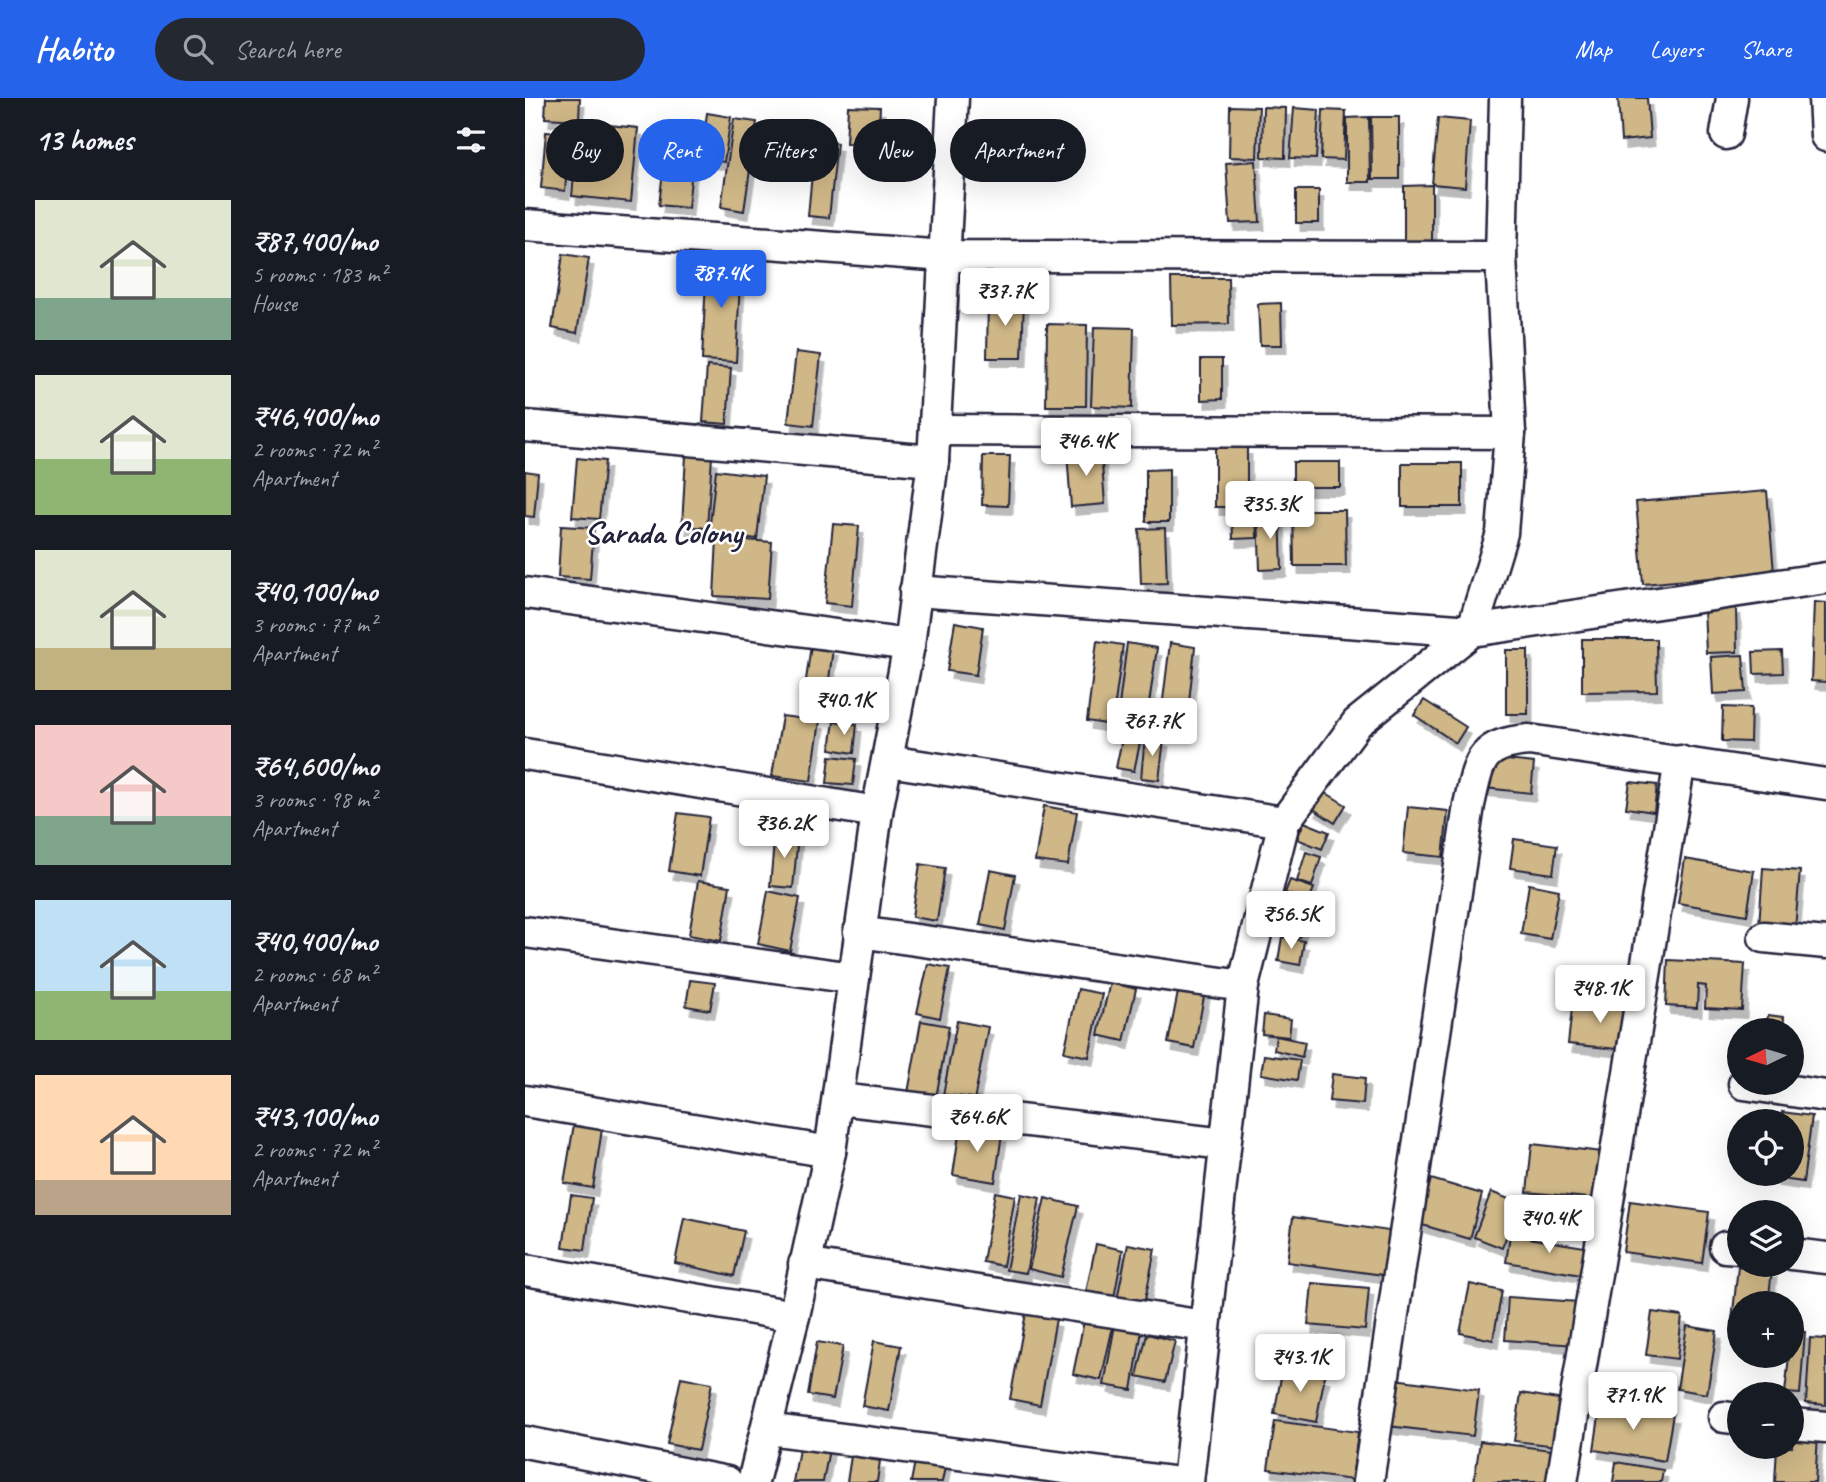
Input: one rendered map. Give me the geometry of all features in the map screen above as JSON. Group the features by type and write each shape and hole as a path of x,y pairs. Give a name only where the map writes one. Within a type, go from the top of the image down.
{"street":[{"path":"754,1482 830,1152 877,812 909,645 933,461 953,98"},
{"path":"1188,1482 1243,986 1284,822 1357,723 1472,631 1502,533 1510,433 1501,257 1505,98"},
{"path":"1725,134 1732,98"},
{"path":"1824,98 1826,135"},
{"path":"525,225 945,256 1501,257"},
{"path":"525,426 933,461"},
{"path":"935,430 1510,433"},
{"path":"915,591 1472,631 1826,578"},
{"path":"525,593 909,645"},
{"path":"1368,1482 1469,805 1478,769 1485,754 1504,742 1529,740 1826,784"},
{"path":"525,754 877,812"},
{"path":"888,761 1284,822"},
{"path":"1562,1482 1680,761"},
{"path":"525,932 853,978"},
{"path":"859,932 1243,986"},
{"path":"1764,937 1826,943"},
{"path":"1804,1093 1826,1096"},
{"path":"839,1099 1225,1144"},
{"path":"525,1101 830,1152"},
{"path":"1804,1255 1826,1258"},
{"path":"804,1264 1204,1326"},
{"path":"525,1270 794,1316"},
{"path":"1804,1425 1826,1427"},
{"path":"767,1429 1173,1482"},
{"path":"525,1443 727,1482"}],"building":[{"path":"546,98 580,98 579,119 545,118"},
{"path":"1618,98 1647,98 1650,138 1621,141"},
{"path":"848,106 880,107 879,119 853,119 853,143 846,143"},
{"path":"1230,106 1259,107 1257,158 1229,157"},
{"path":"1263,107 1286,108 1285,158 1262,157"},
{"path":"1294,108 1319,110 1316,159 1290,158"},
{"path":"1323,110 1346,111 1344,160 1321,159"},
{"path":"707,113 731,117 725,156 725,119 706,119"},
{"path":"1369,117 1370,182 1347,182 1347,118"},
{"path":"1371,117 1399,117 1399,179 1372,179"},
{"path":"1438,118 1470,121 1465,187 1432,184"},
{"path":"734,119 739,120 739,182 748,182 744,211 721,207"},
{"path":"624,127 638,128 631,202 572,196 573,182 624,182"},
{"path":"546,132 546,182 566,182 565,191 541,188"},
{"path":"1256,161 1260,222 1230,223 1226,163"},
{"path":"662,182 691,182 688,208 659,205"},
{"path":"811,182 833,182 829,218 808,216"},
{"path":"1432,185 1432,242 1404,242 1404,186"},
{"path":"1296,190 1319,190 1319,223 1296,223"},
{"path":"563,254 589,258 577,333 552,328"},
{"path":"707,259 741,261 736,362 702,360"},
{"path":"1171,278 1228,278 1229,324 1172,325"},
{"path":"988,297 1024,298 1022,358 987,358"},
{"path":"1281,303 1282,345 1260,345 1258,304"},
{"path":"1047,324 1087,325 1086,406 1046,406"},
{"path":"1094,327 1134,328 1132,408 1091,406"},
{"path":"796,352 821,355 813,426 788,423"},
{"path":"1201,359 1222,359 1222,399 1201,400"},
{"path":"707,366 731,368 727,424 703,422"},
{"path":"1215,447 1247,447 1247,507 1215,507"},
{"path":"1101,450 1105,504 1071,507 1067,452"},
{"path":"686,455 712,457 707,528 682,526"},
{"path":"983,456 1010,456 1008,506 982,505"},
{"path":"577,458 605,461 599,519 572,517"},
{"path":"1293,462 1340,462 1340,487 1293,487"},
{"path":"1402,463 1462,463 1462,507 1402,507"},
{"path":"1169,469 1169,522 1146,522 1146,470"},
{"path":"716,470 764,476 757,539 709,533"},
{"path":"525,471 538,473 534,517 525,516"},
{"path":"1767,491 1774,572 1643,584 1636,502"},
{"path":"1293,510 1345,510 1346,566 1294,566"},
{"path":"1256,512 1257,538 1233,539 1232,513"},
{"path":"1280,512 1282,569 1260,570 1258,513"},
{"path":"833,524 859,526 852,606 825,603"},
{"path":"561,526 594,528 590,579 558,577"},
{"path":"1165,528 1167,583 1141,584 1139,529"},
{"path":"717,538 772,542 768,599 714,596"},
{"path":"1814,602 1826,603 1826,682 1811,681"},
{"path":"1736,607 1737,652 1706,653 1704,608"},
{"path":"955,622 983,627 976,675 947,671"},
{"path":"1582,639 1656,639 1657,691 1582,692"},
{"path":"1097,641 1123,645 1112,725 1087,721"},
{"path":"1127,643 1157,648 1146,725 1117,721"},
{"path":"1170,643 1195,647 1188,711 1162,708"},
{"path":"811,645 833,648 825,711 802,708"},
{"path":"1506,650 1528,650 1528,714 1506,714"},
{"path":"1782,651 1783,673 1754,674 1753,652"},
{"path":"1743,655 1746,692 1713,694 1711,657"},
{"path":"1424,700 1466,727 1456,743 1414,715"},
{"path":"1723,707 1751,708 1750,742 1722,741"},
{"path":"782,716 820,721 811,781 772,776"},
{"path":"834,721 857,724 854,753 830,749"},
{"path":"1123,734 1141,738 1134,771 1116,768"},
{"path":"1145,737 1164,739 1159,780 1141,778"},
{"path":"830,756 856,759 853,785 827,783"},
{"path":"1489,758 1534,763 1531,793 1485,788"},
{"path":"1630,782 1657,785 1654,812 1626,808"},
{"path":"1323,791 1346,805 1335,823 1312,808"},
{"path":"1044,806 1077,812 1068,865 1035,861"},
{"path":"1408,807 1448,811 1443,857 1403,853"},
{"path":"678,813 709,817 700,876 669,871"},
{"path":"1304,822 1329,832 1322,849 1297,839"},
{"path":"775,832 798,835 793,888 770,886"},
{"path":"1514,839 1557,845 1553,874 1510,868"},
{"path":"1306,852 1321,857 1312,886 1297,881"},
{"path":"1685,859 1754,871 1747,915 1678,903"},
{"path":"920,864 945,868 937,921 912,917"},
{"path":"1763,868 1800,871 1795,929 1759,926"},
{"path":"990,870 1015,875 1005,930 980,925"},
{"path":"1290,880 1314,888 1309,901 1285,893"},
{"path":"698,881 730,886 721,941 689,935"},
{"path":"1529,884 1559,890 1550,939 1521,934"},
{"path":"768,891 800,898 790,951 758,944"},
{"path":"1283,896 1309,904 1305,916 1279,908"},
{"path":"1281,916 1303,919 1300,937 1279,934"},
{"path":"1282,937 1304,941 1300,965 1278,961"},
{"path":"1668,960 1745,964 1742,1010 1705,1008 1706,986 1698,985 1697,1008 1666,1006"},
{"path":"928,964 950,968 940,1018 917,1013"},
{"path":"690,980 715,983 710,1010 686,1006"},
{"path":"1110,982 1136,989 1124,1041 1098,1035"},
{"path":"1179,987 1205,992 1194,1048 1168,1043"},
{"path":"1078,989 1102,994 1089,1057 1064,1052"},
{"path":"1573,999 1631,1005 1627,1050 1568,1044"},
{"path":"1264,1015 1291,1019 1289,1037 1262,1034"},
{"path":"1768,1015 1784,1017 1784,1018 1768,1018"},
{"path":"921,1021 949,1026 936,1098 908,1093"},
{"path":"957,1021 988,1027 974,1101 943,1095"},
{"path":"1276,1036 1305,1042 1302,1057 1274,1050"},
{"path":"1264,1055 1300,1060 1297,1080 1261,1074"},
{"path":"1332,1074 1365,1078 1363,1104 1329,1101"},
{"path":"1804,1115 1812,1116 1804,1175"},
{"path":"574,1124 602,1129 593,1188 564,1183"},
{"path":"960,1127 1002,1134 995,1182 953,1175"},
{"path":"1532,1144 1602,1152 1597,1199 1527,1192"},
{"path":"1431,1179 1482,1194 1470,1239 1419,1224"},
{"path":"995,1192 1015,1196 1003,1266 983,1262"},
{"path":"1491,1192 1519,1203 1502,1248 1474,1237"},
{"path":"1021,1194 1040,1198 1026,1273 1006,1270"},
{"path":"571,1195 592,1198 585,1250 563,1247"},
{"path":"1045,1198 1078,1206 1061,1277 1029,1269"},
{"path":"1630,1201 1709,1212 1702,1263 1623,1252"},
{"path":"1293,1217 1396,1232 1391,1276 1287,1262"},
{"path":"684,1218 744,1231 734,1276 675,1263"},
{"path":"1510,1235 1591,1248 1587,1276 1506,1262"},
{"path":"1096,1244 1123,1250 1114,1298 1086,1292"},
{"path":"1128,1244 1155,1249 1143,1310 1116,1305"},
{"path":"1737,1277 1771,1277 1770,1291 1735,1291"},
{"path":"1312,1283 1369,1288 1365,1330 1308,1325"},
{"path":"1470,1284 1502,1291 1493,1340 1460,1333"},
{"path":"1508,1297 1579,1302 1576,1345 1505,1340"},
{"path":"1652,1312 1682,1316 1677,1359 1646,1355"},
{"path":"1026,1313 1056,1319 1040,1405 1010,1399"},
{"path":"1085,1316 1114,1322 1101,1380 1073,1374"},
{"path":"1116,1319 1143,1324 1132,1390 1104,1385"},
{"path":"1687,1326 1717,1331 1707,1394 1677,1389"},
{"path":"1147,1334 1175,1341 1165,1382 1137,1376"},
{"path":"1810,1338 1826,1339 1826,1405 1806,1403"},
{"path":"874,1341 901,1346 889,1411 862,1406"},
{"path":"817,1342 843,1346 833,1399 808,1395"},
{"path":"1283,1367 1325,1375 1316,1422 1274,1414"},
{"path":"1788,1368 1802,1368 1801,1382 1786,1382"},
{"path":"681,1377 712,1383 698,1450 667,1444"},
{"path":"1394,1379 1479,1390 1473,1436 1388,1426"},
{"path":"1521,1393 1564,1400 1557,1446 1514,1441"},
{"path":"1601,1403 1673,1414 1665,1461 1594,1450"},
{"path":"1275,1421 1358,1432 1352,1480 1268,1469"},
{"path":"1804,1435 1818,1436 1815,1482 1775,1482 1776,1459 1804,1459"},
{"path":"801,1438 830,1444 823,1482 793,1482"},
{"path":"1480,1441 1559,1451 1555,1482 1474,1482"},
{"path":"851,1456 880,1461 877,1482 847,1482"},
{"path":"916,1456 946,1462 942,1482 911,1482"},
{"path":"1616,1462 1663,1470 1661,1482 1613,1482"}],"district":[{"name":"Sarada Colony","path":"663,532"}]}
